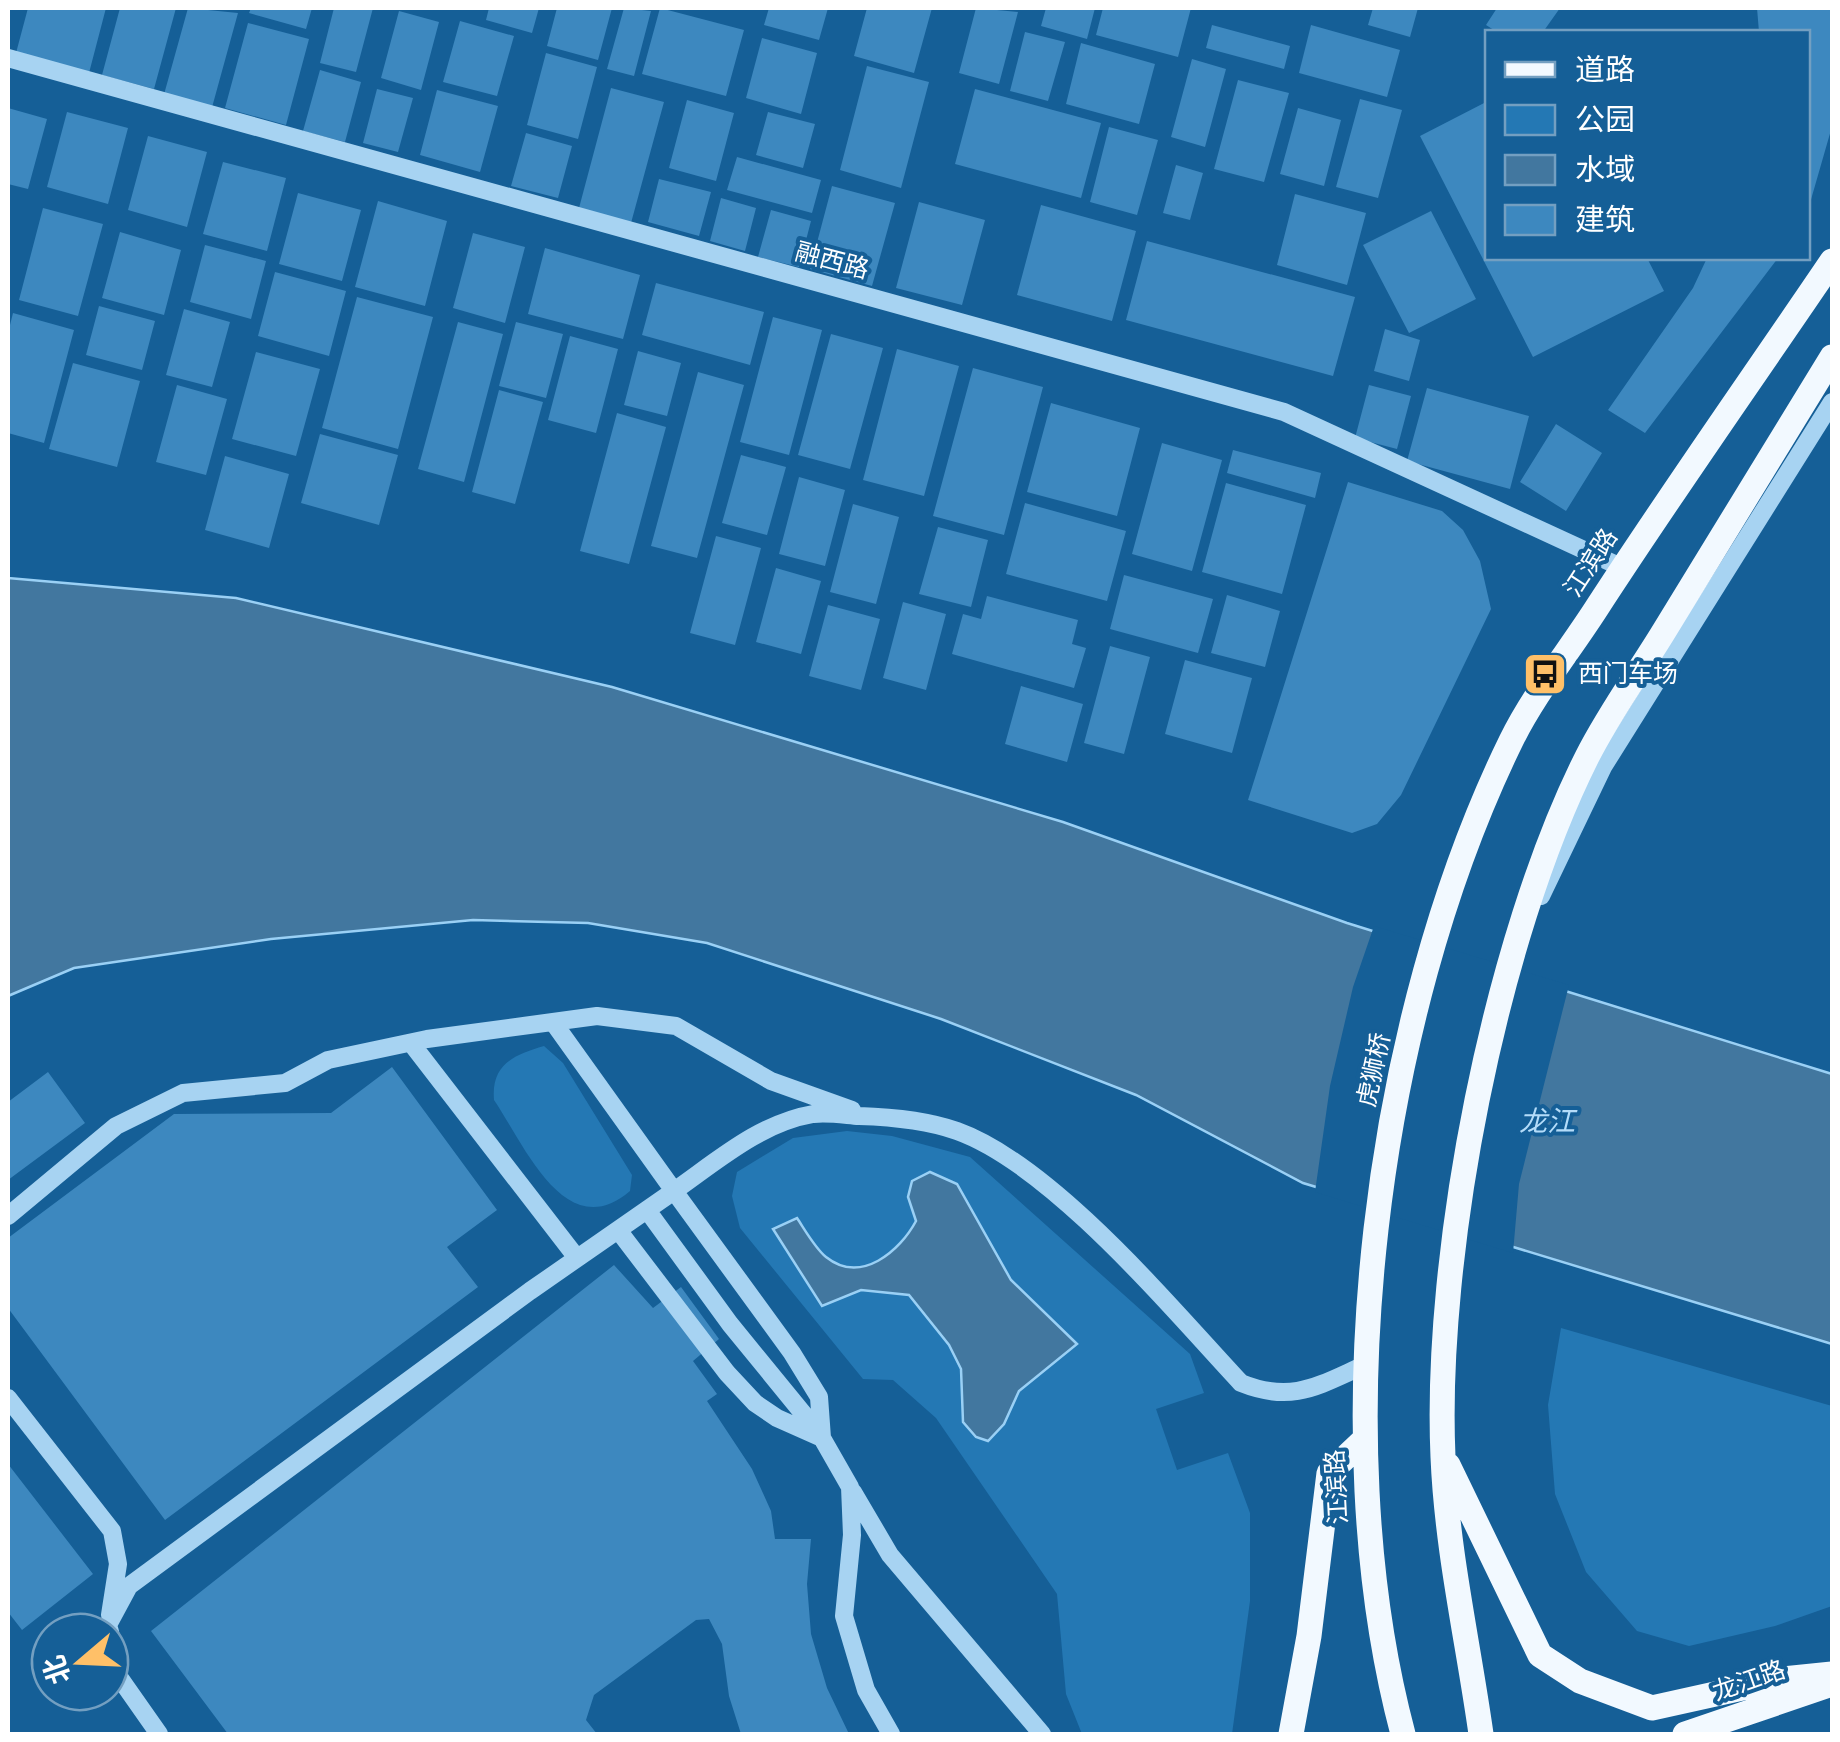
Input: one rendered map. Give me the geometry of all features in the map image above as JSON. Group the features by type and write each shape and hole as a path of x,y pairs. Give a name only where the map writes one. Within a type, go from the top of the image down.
{"main road":[{"name":"江滨路","path":"1441,921 1512,738 1622,568 1832,261"},
{"path":"1481,1734 1452,1578 1443,1456 1443,1360 1453,1254 1492,1039 1548,849 1587,757 1832,357"},
{"name":"虎狮桥","path":"1375,1233 1386,1157 1441,921"},
{"name":"江滨路","path":"1375,1233 1366,1364 1369,1536 1387,1673 1403,1734"},
{"path":"1291,1734 1309,1636 1329,1473 1365,1439"},
{"path":"1443,1456 1480,1525 1540,1655 1580,1681 1652,1708 1783,1678 1832,1674"},
{"name":"龙江路","path":"1685,1734 1832,1684"}],"street":[{"name":"融西路","path":"8,58 1284,412 1622,568"},
{"path":"1518,945 1603,767 1832,402"},
{"path":"8,1216 116,1126 158,1104 205,1089 285,1082 328,1060 411,1042 597,1016 676,1026 771,1081 871,1116"},
{"path":"553,1022 792,1353 819,1397 822,1438"},
{"path":"411,1042 577,1258"},
{"path":"118,1612 129,1586 577,1258 746,1139 814,1114 871,1116 957,1131 1008,1156 1113,1249 1241,1383 1265,1393 1293,1395 1366,1364"},
{"path":"647,1210 730,1324 822,1438 890,1555 1042,1734"},
{"path":"618,1230 755,1403 822,1438"},
{"path":"8,1398 112,1531 118,1564 112,1612"},
{"path":"850,1488 852,1535 844,1616 866,1690 891,1734"},
{"path":"130,1693 159,1734"}],"green space":[{"path":"544,1046 563,1063 632,1175 630,1191 607,1205 586,1206 567,1199 534,1164 494,1100 501,1069 523,1053"},
{"path":"847,1131 892,1136 970,1157 1190,1354 1204,1393 1156,1409 1177,1470 1228,1453 1250,1513 1250,1601 1232,1734 1082,1734 1066,1694 1057,1594 936,1418 893,1380 863,1379 740,1228 732,1196 737,1172 793,1138"},
{"path":"1561,1328 1832,1406 1832,1606 1775,1626 1689,1646 1637,1631 1586,1572 1555,1494 1548,1405"}],"water":[{"name":"龙江","path":"8,578 236,598 612,687 1063,822 1347,923 1832,1074 1832,1344 1303,1183 1136,1095 941,1019 707,943 588,923 473,920 271,939 74,968 8,996"},
{"path":"930,1172 957,1184 1011,1280 1077,1344 1019,1391 1004,1424 988,1441 976,1437 963,1422 961,1369 949,1345 909,1295 861,1290 822,1306 773,1229 797,1218 826,1257 839,1265 866,1266 890,1253 909,1232 916,1221 908,1197 912,1181"}],"pier":[{"path":"1374,926 1569,985 1519,1184 1513,1253 1315,1192 1330,1086 1353,987"}],"building":[{"path":"28,8 106,8 89,73 16,53"},
{"path":"120,8 176,8 154,89 102,75"},
{"path":"188,8 238,13 211,111 163,98"},
{"path":"251,8 312,8 306,29 249,13"},
{"path":"334,8 373,8 356,72 320,63"},
{"path":"489,8 539,8 532,33 486,20"},
{"path":"557,8 612,8 598,60 547,46"},
{"path":"624,8 651,11 634,76 607,69"},
{"path":"660,8 744,30 726,96 642,74"},
{"path":"769,8 828,8 819,40 764,25"},
{"path":"867,8 932,8 914,73 854,56"},
{"path":"976,8 1018,12 999,84 959,73"},
{"path":"1046,8 1095,8 1087,39 1041,26"},
{"path":"1103,8 1191,8 1178,57 1096,35"},
{"path":"1373,8 1418,8 1410,37 1368,25"},
{"path":"1497,8 1560,8 1544,30 1494,30 1486,25"},
{"path":"1757,8 1832,8 1831,130 1810,203 1810,30 1759,30"},
{"path":"399,11 439,22 421,90 381,78"},
{"path":"460,21 514,36 497,96 443,82"},
{"path":"248,23 309,39 286,125 225,108"},
{"path":"1212,25 1290,46 1284,69 1206,48"},
{"path":"1311,25 1400,50 1387,97 1299,73"},
{"path":"1025,32 1065,42 1048,101 1010,91"},
{"path":"762,38 817,53 801,114 746,98"},
{"path":"1081,43 1155,64 1139,124 1066,104"},
{"path":"546,53 597,67 578,139 527,125"},
{"path":"1192,59 1226,69 1205,147 1171,137"},
{"path":"867,66 929,82 901,188 840,170"},
{"path":"320,70 361,82 345,142 303,131"},
{"path":"1238,80 1289,93 1264,182 1214,169"},
{"path":"611,88 664,102 631,223 579,208"},
{"path":"377,89 413,98 398,152 363,143"},
{"path":"975,89 1101,123 1081,198 955,164"},
{"path":"437,90 498,106 480,172 420,155"},
{"path":"1360,99 1402,110 1378,198 1336,187"},
{"path":"687,100 734,113 716,181 669,168"},
{"path":"1485,103 1485,260 1648,260 1664,291 1533,357 1420,136"},
{"path":"8,108 47,119 28,189 8,184"},
{"path":"1298,108 1341,120 1324,186 1280,174"},
{"path":"67,112 128,128 108,204 47,187"},
{"path":"768,112 815,124 803,168 756,155"},
{"path":"1109,127 1158,140 1137,215 1090,202"},
{"path":"526,133 572,146 558,198 511,186"},
{"path":"148,136 207,152 187,227 128,210"},
{"path":"737,157 821,180 812,213 727,190"},
{"path":"223,162 286,178 267,251 203,234"},
{"path":"1176,165 1203,173 1190,220 1163,213"},
{"path":"659,179 711,192 699,236 648,222"},
{"path":"832,186 895,203 872,286 810,269"},
{"path":"298,193 361,210 342,281 279,264"},
{"path":"1295,194 1366,213 1347,285 1277,265"},
{"path":"721,198 756,208 745,251 710,241"},
{"path":"378,201 447,221 425,306 355,287"},
{"path":"919,202 985,220 962,305 896,288"},
{"path":"1041,205 1136,231 1112,321 1017,295"},
{"path":"43,208 103,224 78,316 19,300"},
{"path":"771,210 811,221 799,267 758,257"},
{"path":"1431,211 1476,299 1409,333 1363,245"},
{"path":"120,232 181,250 164,315 102,298"},
{"path":"473,233 525,247 505,323 453,308"},
{"path":"1147,241 1355,297 1333,376 1126,320"},
{"path":"205,245 266,261 251,319 190,302"},
{"path":"545,248 640,275 623,339 528,314"},
{"path":"1706,260 1776,260 1645,433 1608,410 1693,288"},
{"path":"275,272 346,291 329,356 258,336"},
{"path":"656,283 764,312 750,365 642,335"},
{"path":"357,297 433,317 398,449 322,428"},
{"path":"99,306 155,321 142,370 86,355"},
{"path":"184,309 230,322 212,387 166,375"},
{"path":"13,313 74,330 44,443 8,433 8,333"},
{"path":"773,317 822,330 789,455 740,442"},
{"path":"458,322 503,334 464,482 418,469"},
{"path":"516,322 563,334 546,398 499,386"},
{"path":"1385,329 1420,340 1409,381 1374,371"},
{"path":"831,334 883,348 850,469 798,455"},
{"path":"570,336 618,349 596,433 548,420"},
{"path":"897,349 959,366 924,496 863,480"},
{"path":"638,351 681,363 667,416 624,405"},
{"path":"256,352 320,369 296,456 232,439"},
{"path":"73,363 140,381 117,467 49,449"},
{"path":"973,368 1043,387 1004,535 933,516"},
{"path":"698,372 744,385 697,558 651,546"},
{"path":"177,385 227,399 206,475 156,462"},
{"path":"1369,385 1411,396 1397,449 1355,438"},
{"path":"1427,388 1529,416 1510,489 1407,461"},
{"path":"499,390 543,402 515,504 472,492"},
{"path":"1051,403 1140,428 1117,516 1027,492"},
{"path":"617,413 666,427 629,564 580,551"},
{"path":"1556,424 1602,453 1566,511 1520,482"},
{"path":"320,434 398,455 379,525 301,503"},
{"path":"1162,443 1222,460 1192,571 1132,554"},
{"path":"1233,450 1321,473 1315,498 1227,473"},
{"path":"741,455 786,467 767,535 722,523"},
{"path":"225,456 289,474 269,548 205,530"},
{"path":"799,477 845,490 825,566 779,554"},
{"path":"1348,482 1442,511 1463,530 1480,561 1491,609 1401,795 1377,824 1352,833 1248,800"},
{"path":"1226,483 1306,505 1282,594 1202,572"},
{"path":"1025,503 1126,531 1107,601 1006,574"},
{"path":"853,504 899,517 876,604 830,592"},
{"path":"938,527 988,540 971,607 919,594"},
{"path":"716,536 761,548 735,645 690,633"},
{"path":"776,568 821,581 801,654 756,642"},
{"path":"1124,575 1213,599 1198,653 1110,629"},
{"path":"1227,595 1280,611 1265,667 1211,653"},
{"path":"987,596 1078,620 1072,644 1086,648 1074,688 952,654 963,614 981,619"},
{"path":"903,602 946,614 926,690 883,678"},
{"path":"828,605 880,619 861,690 809,676"},
{"path":"1110,646 1150,657 1124,754 1084,743"},
{"path":"1185,660 1252,678 1232,753 1165,734"},
{"path":"1021,686 1083,704 1067,762 1005,744"},
{"path":"392,1067 497,1210 447,1247 478,1287 165,1520 8,1308 8,1238 174,1114 331,1113"},
{"path":"48,1072 85,1123 8,1180 8,1102"},
{"path":"614,1265 653,1308 681,1287 719,1339 693,1361 717,1394 707,1401 752,1469 771,1511 775,1539 811,1539 807,1584 811,1634 827,1688 849,1734 741,1734 729,1696 722,1644 709,1619 696,1620 594,1695 586,1720 597,1734 228,1734 151,1631"},
{"path":"8,1464 93,1574 45,1612 30,1612 30,1624 22,1630 8,1612"}],"place":[{"name":"西门车场","path":"1545,674"}]}
